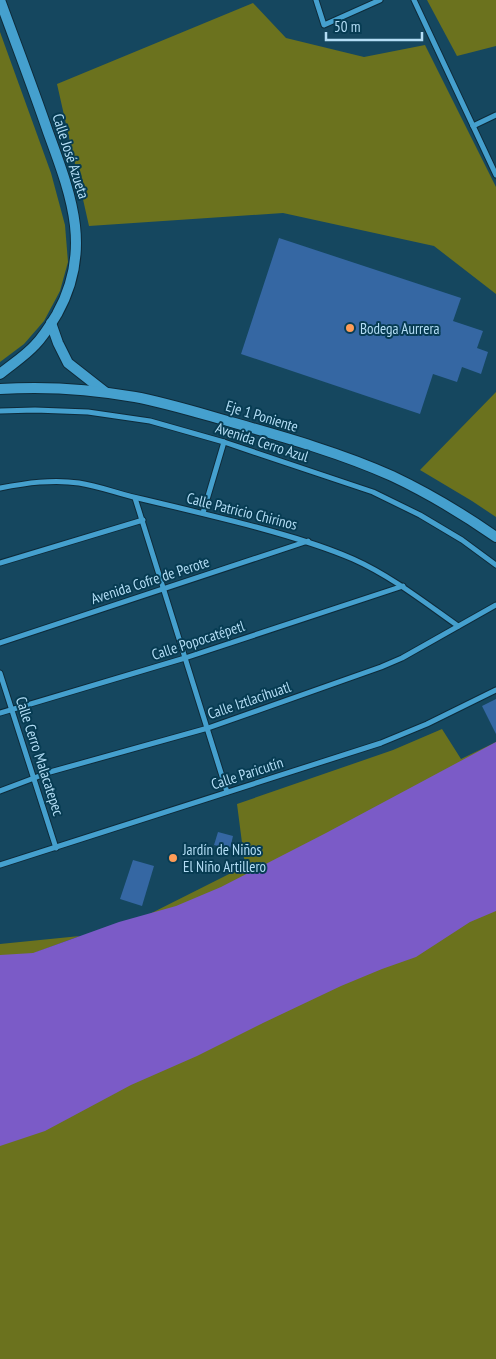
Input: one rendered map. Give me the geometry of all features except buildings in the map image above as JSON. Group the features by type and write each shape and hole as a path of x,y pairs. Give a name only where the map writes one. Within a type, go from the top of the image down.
{"main road":[{"name":"Calle José Azueta","path":"0,0 58,159 70,197 76,230 76,262 61,306 52,323 36,345 0,374"},
{"path":"52,323 58,343 68,363 105,392"},
{"name":"Eje 1 Poniente","path":"0,388 49,387 105,392 193,411 270,433 350,459 390,476 431,496 496,537"}],"street":[{"path":"316,0 324,25 380,0"},
{"path":"414,0 496,174"},
{"path":"473,126 496,115"},
{"name":"Avenida Cerro Azul","path":"0,412 35,410 88,412 150,421 224,442 373,492 462,540 496,565"},
{"path":"202,513 224,442"},
{"name":"Calle Patricio Chirinos","path":"0,488 53,481 80,483 308,541 353,559 374,570 402,586 458,626"},
{"path":"136,498 228,792"},
{"path":"0,563 143,520"},
{"name":"Avenida Cofre de Perote","path":"0,643 308,541"},
{"name":"Calle Popocatépetl","path":"0,713 186,658 402,586"},
{"name":"Calle Iztlacíhuatl","path":"0,791 34,777 208,728 381,667 402,658 496,605"},
{"name":"Calle Cerro Malacatepec","path":"0,673 56,848"},
{"name":"Calle Paricutín","path":"0,865 381,743 427,724 496,690"}],"green space":[{"path":"427,0 496,0 496,46 457,56"},
{"path":"253,3 286,38 364,57 425,45 496,187 496,294 434,246 283,213 89,226 57,84"},
{"path":"0,32 51,173 65,225 68,262 60,291 44,321 24,344 0,362"},
{"path":"496,392 496,517 420,470"},
{"path":"442,729 461,759 496,742 496,1359 0,1359 0,944 80,936 37,952 76,951 245,866 237,804 393,750"}],"shaded area":[{"path":"496,742 496,911 470,922 416,957 341,986 197,1056 131,1085 45,1131 0,1146 0,955 33,953 119,922 176,906 221,887"}],"place":[{"name":"Bodega Aurrera","path":"350,328"},
{"name":"Jardín de Niños El Niño Artillero","path":"173,858"}]}
